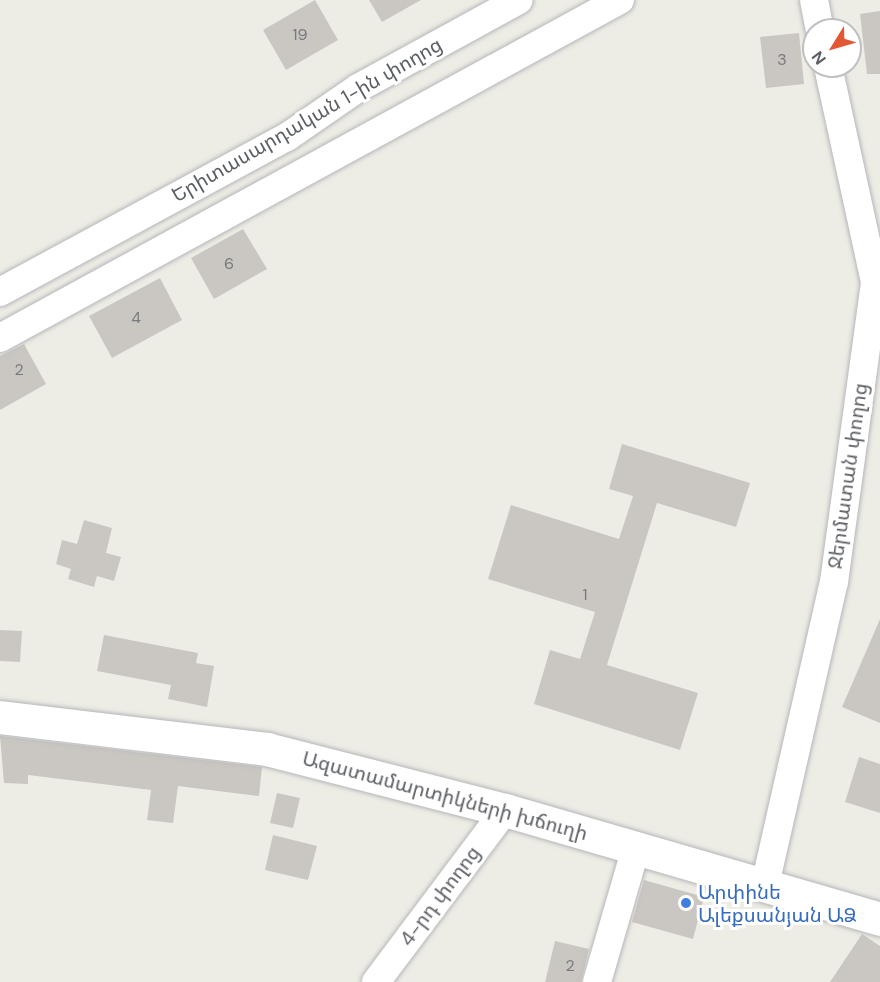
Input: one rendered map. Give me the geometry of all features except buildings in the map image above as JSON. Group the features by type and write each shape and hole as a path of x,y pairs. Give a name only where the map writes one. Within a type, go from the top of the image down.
{"main road":[{"name":"Ազատամարտիկների խճուղի","path":"0,717 267,748 505,810 880,919"}],"street":[{"name":"Երիտասարդական 1-ին փողոց","path":"0,292 286,137 358,88 519,0"},
{"path":"0,338 620,0"},
{"path":"814,0 818,18"},
{"name":"Ջերմատան փողոց","path":"765,885 834,582 877,283 831,78"},
{"name":"4-րդ փողոց","path":"376,982 505,810"},
{"path":"597,982 636,848"}],"place":[{"name":"Արփինե Ալեքսանյան ԱՁ","path":"686,903"}]}
